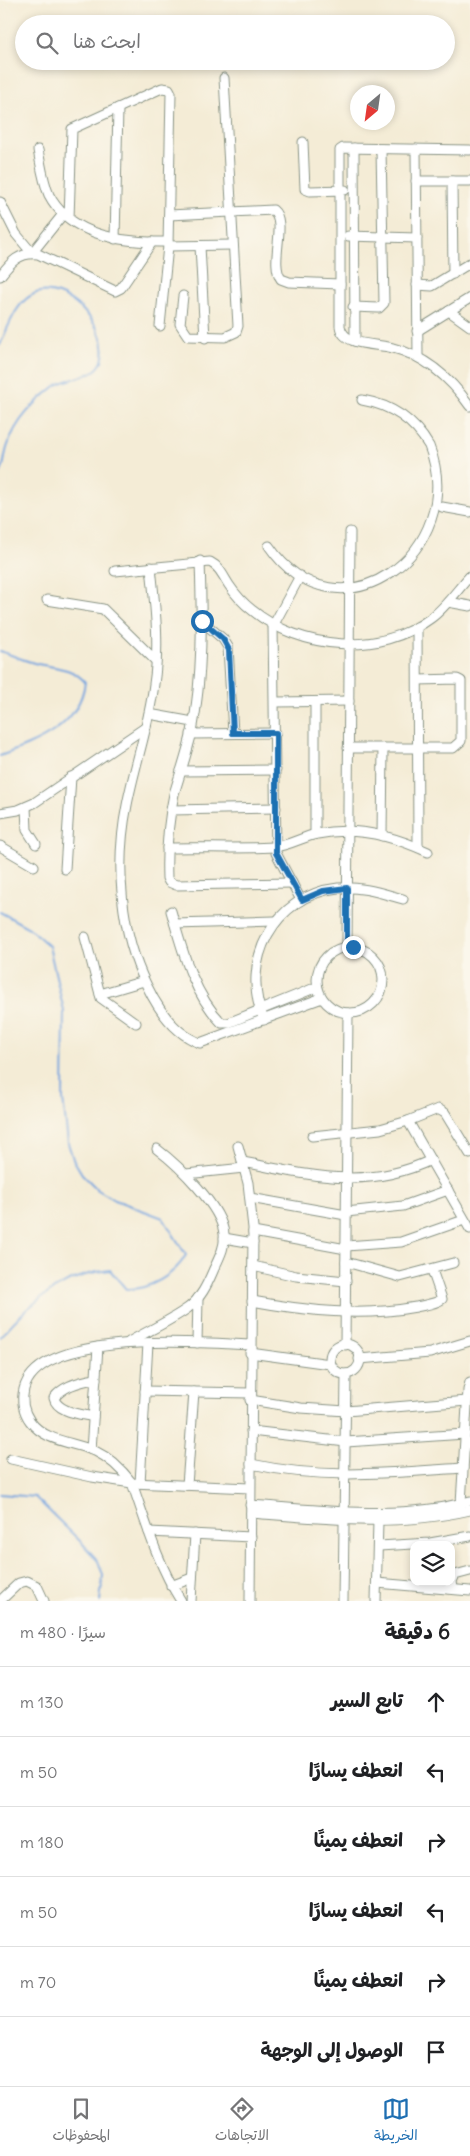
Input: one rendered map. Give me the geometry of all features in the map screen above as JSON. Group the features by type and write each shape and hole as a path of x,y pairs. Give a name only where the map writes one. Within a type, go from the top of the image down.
{"street":[{"path":"183,296 179,320 181,328 188,336 205,338 228,337 237,329 224,78"},
{"path":"0,276 15,259 32,253 66,215 72,129 165,88 170,91 169,215 160,326"},
{"path":"115,239 118,108"},
{"path":"302,142 305,189 310,191 354,190"},
{"path":"354,148 354,341"},
{"path":"340,298 379,308 384,303 381,148"},
{"path":"470,150 381,148 340,150 340,330 344,336 354,341 380,344 418,357 442,374 470,406"},
{"path":"416,149 418,357"},
{"path":"38,150 48,191 66,215 96,232 115,239 200,246 234,246"},
{"path":"452,181 453,274"},
{"path":"416,182 470,181"},
{"path":"0,202 16,234 32,253 48,257 116,291 121,288 152,242"},
{"path":"169,215 270,209 277,213 277,271 284,280 340,284"},
{"path":"340,236 417,238"},
{"path":"200,246 205,338"},
{"path":"417,285 432,286 470,263"},
{"path":"418,331 470,298"},
{"path":"448,311 470,326"},
{"path":"269,546 285,565 300,576 323,585 350,588 377,584 408,567 421,555 431,540 442,507 440,471 425,438 401,415 386,407 362,400"},
{"path":"442,507 470,512"},
{"path":"347,947 350,532"},
{"path":"200,561 201,657 191,734 171,810 167,848 167,878 173,885 292,883"},
{"path":"114,571 208,561 216,565 242,601 273,626 307,638 350,644 390,638 416,627 431,618 448,602 470,576"},
{"path":"151,567 156,618 156,660 149,714 127,807 122,863 126,921 133,952 144,981 163,1015 200,1043 322,998"},
{"path":"300,576 273,626 276,702 276,846 278,858 302,900"},
{"path":"47,600 103,609 156,660"},
{"path":"448,602 470,606"},
{"path":"202,621 223,639 229,650 233,733"},
{"path":"416,627 418,680 418,847"},
{"path":"348,748 453,748 459,743 461,683 457,679 418,680"},
{"path":"276,702 349,701"},
{"path":"314,702 315,834"},
{"path":"149,714 193,722"},
{"path":"0,813 26,807 146,727"},
{"path":"191,734 276,733"},
{"path":"382,836 383,748"},
{"path":"181,771 276,770"},
{"path":"65,869 71,777"},
{"path":"26,807 27,830 36,844"},
{"path":"171,810 276,808"},
{"path":"167,848 276,846 315,834 348,831 382,836 428,852"},
{"path":"0,846 34,866"},
{"path":"264,1020 256,994 256,968 264,942 275,921 302,900 323,891 347,888 370,890 403,899"},
{"path":"172,911 194,979 221,1023 228,1023 317,987"},
{"path":"175,924 275,921"},
{"path":"84,937 100,994 104,1001 136,1023"},
{"path":"347,947 364,950 373,956 380,965 383,982 378,998 371,1006 361,1012 348,1013 334,1009 322,998 317,987 318,970 323,960 331,952 347,947"},
{"path":"100,994 144,981"},
{"path":"345,1345 348,1013"},
{"path":"312,1136 380,1129 408,1121 433,1109 441,1109 470,1154"},
{"path":"408,1121 470,1229"},
{"path":"238,1146 244,1165 250,1198 253,1232 250,1397 250,1601"},
{"path":"126,1344 188,1308 198,1298 206,1288 224,1238 220,1220 186,1174 157,1149"},
{"path":"186,1174 244,1165 346,1180 394,1174 430,1160"},
{"path":"250,1198 346,1214 403,1206 448,1190"},
{"path":"253,1232 346,1248 401,1242 464,1220"},
{"path":"224,1238 253,1243"},
{"path":"346,1262 400,1277 453,1263"},
{"path":"253,1266 296,1276 346,1281"},
{"path":"252,1301 298,1309 345,1312 388,1311 440,1301 442,1297 432,1270"},
{"path":"197,1343 198,1298"},
{"path":"359,1359 379,1359 430,1353 470,1341"},
{"path":"148,1343 136,1483 149,1532 172,1586 181,1601"},
{"path":"136,1483 122,1470 91,1450 46,1434 31,1423 23,1409 23,1395 27,1379 43,1363 74,1351 148,1343 197,1343 251,1349 330,1364 336,1372 346,1374 354,1371 359,1359 354,1348 345,1345 333,1350 330,1364"},
{"path":"91,1450 98,1347"},
{"path":"344,1601 346,1374"},
{"path":"93,1417 65,1410 55,1402 54,1398 58,1392 70,1386 96,1379"},
{"path":"250,1509 404,1511 466,1502 465,1434 470,1382"},
{"path":"145,1392 194,1392 250,1397 301,1408 346,1411 467,1401"},
{"path":"187,1485 194,1392"},
{"path":"251,1431 346,1442 465,1434"},
{"path":"11,1459 92,1477 136,1483 250,1488"},
{"path":"250,1464 346,1475 465,1472"},
{"path":"250,1509 346,1521 378,1521 433,1516 470,1510"},
{"path":"376,1601 379,1546 378,1521"},
{"path":"149,1532 251,1537"},
{"path":"191,1601 195,1534"},
{"path":"379,1546 430,1543 470,1536"},
{"path":"453,1589 452,1581 455,1575 470,1570"},
{"path":"172,1586 192,1578"},
{"path":"0,1601 9,1598 20,1583 30,1581 37,1586 44,1601"},
{"path":"377,1583 470,1591"}],"waterway":[{"path":"0,345 21,304 32,295 44,292 58,294 71,300 83,310 93,322 100,335 103,349 102,361 94,372 54,387 26,413 11,436 0,474"},
{"path":"0,651 33,663 57,667 75,673 85,682 75,711 54,731 28,745 0,756"},
{"path":"0,912 29,928 49,946 64,1011 63,1099 68,1143 73,1159 82,1174 98,1190 115,1200 163,1218 186,1255 168,1275 144,1287 126,1289 110,1270 94,1273 63,1284 35,1302 0,1337"},
{"path":"0,1494 35,1497 82,1543 98,1561 103,1575 100,1601"}],"route":[{"path":"202,621 223,639 229,650 233,733 276,733 276,850 278,858 302,900 323,891 347,888 347,947 353,947"}]}
